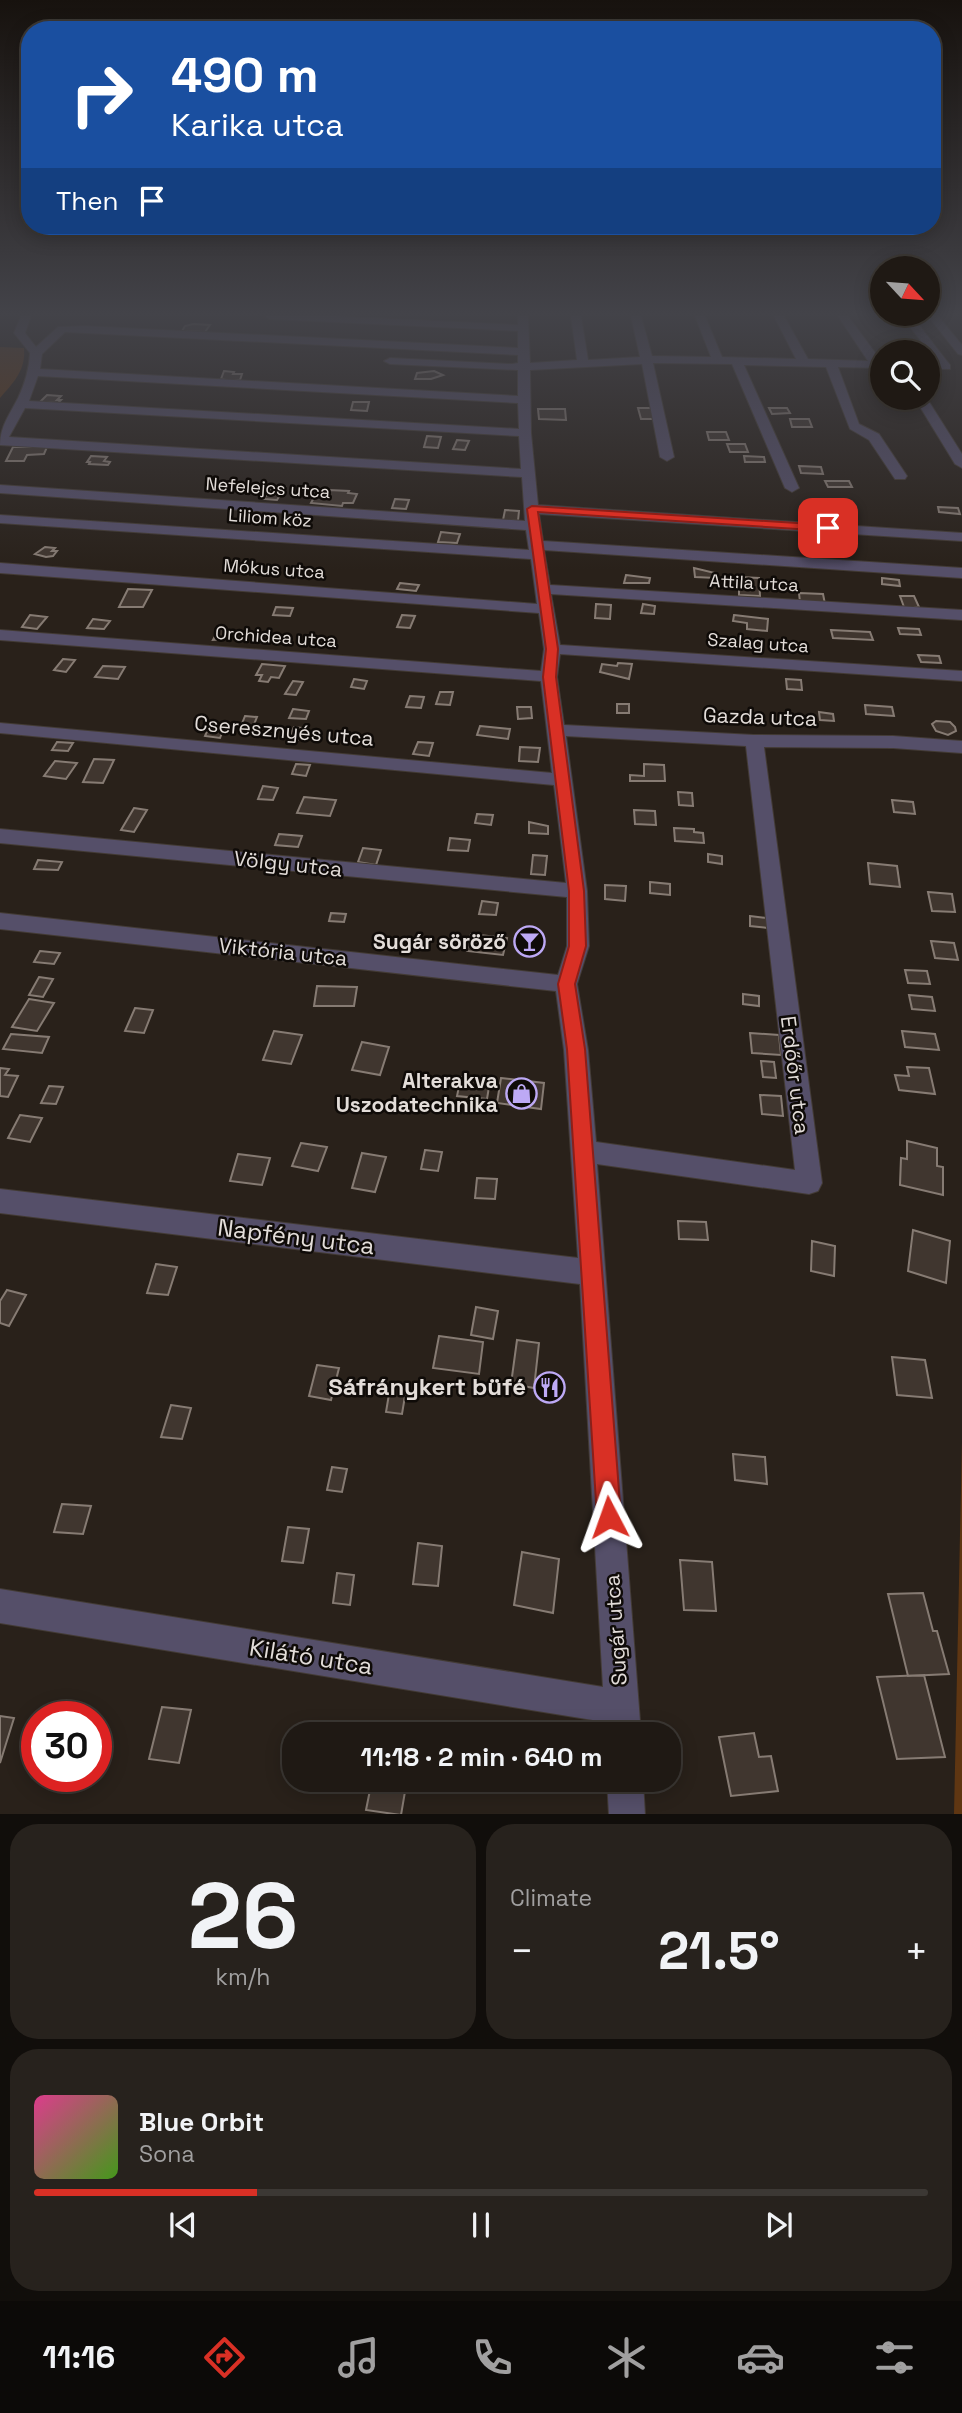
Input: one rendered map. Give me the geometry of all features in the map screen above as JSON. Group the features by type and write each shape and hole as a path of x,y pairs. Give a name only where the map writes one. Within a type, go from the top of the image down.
{"street":[{"path":"23,401 0,440 528,473"},
{"name":"Sugár utca","path":"524,401 528,473 552,649 549,677 577,891 578,946 566,984 576,1049 622,1721"},
{"path":"656,401 667,457"},
{"path":"754,401 792,488"},
{"path":"845,401 854,426 874,437 900,476"},
{"path":"22,404 526,433"},
{"path":"928,410 962,464"},
{"name":"Nefelejcs utca","path":"0,489 535,534"},
{"name":"Liliom köz","path":"0,519 535,534"},
{"path":"535,534 962,537"},
{"path":"535,534 962,573"},
{"name":"Mókus utca","path":"0,568 544,599"},
{"name":"Attila utca","path":"544,599 962,615"},
{"name":"Orchidea utca","path":"0,635 549,677"},
{"name":"Szalag utca","path":"552,649 962,676"},
{"name":"Cseresznyés utca","path":"0,728 563,780"},
{"name":"Gazda utca","path":"557,730 754,741 893,742 962,747"},
{"name":"Erdőőr utca","path":"583,1151 809,1183 754,741"},
{"name":"Völgy utca","path":"0,836 577,891"},
{"name":"Viktória utca","path":"0,921 566,984"},
{"name":"Napfény utca","path":"0,1201 593,1273"},
{"name":"Kilátó utca","path":"0,1606 622,1721"},
{"path":"626,1792 627,1814"}],"shaded area":[{"path":"962,1441 962,1814 954,1814"}],"building":[{"path":"41,401 60,401 58,403"},
{"path":"353,402 369,402 367,411 351,410"},
{"path":"638,408 651,408 654,419 641,419"},
{"path":"769,408 787,408 790,413 772,414"},
{"path":"538,409 565,409 566,420 539,419"},
{"path":"790,419 809,419 812,427 792,427"},
{"path":"707,432 726,432 729,440 709,440"},
{"path":"427,436 441,437 438,448 424,447"},
{"path":"457,440 469,441 465,450 453,449"},
{"path":"727,444 745,444 748,452 730,452"},
{"path":"13,447 47,447 44,454 27,455 24,461 6,461"},
{"path":"91,456 107,457 104,461 110,462 108,465 89,464 90,462 87,462"},
{"path":"744,456 764,457 765,462 745,462"},
{"path":"799,466 821,467 823,474 801,473"},
{"path":"825,481 849,481 852,487 828,487"},
{"path":"272,486 285,487 277,500 264,499"},
{"path":"329,490 357,494 353,503 343,503 342,506 311,503 316,494 327,494"},
{"path":"395,499 409,500 406,509 392,508"},
{"path":"938,507 958,508 960,514 939,512"},
{"path":"505,510 519,511 518,521 503,520"},
{"path":"839,511 851,511 854,521 842,521"},
{"path":"441,532 460,534 457,543 438,542"},
{"path":"819,546 838,547 840,556 822,555"},
{"path":"45,547 55,548 52,551 57,551 53,556 46,557 35,554"},
{"path":"694,568 715,573 716,578 695,577"},
{"path":"626,575 650,578 649,583 624,583"},
{"path":"739,577 759,578 760,596 739,595"},
{"path":"882,578 899,580 900,586 882,584"},
{"path":"400,583 419,585 416,591 397,589"},
{"path":"128,589 152,590 143,607 119,607"},
{"path":"799,593 823,594 825,604 800,602"},
{"path":"900,596 914,596 919,607 904,607"},
{"path":"596,604 611,605 610,619 595,618"},
{"path":"643,604 655,606 654,614 641,613"},
{"path":"276,607 293,608 290,616 273,615"},
{"path":"30,615 47,617 37,629 22,627"},
{"path":"402,615 415,616 410,628 397,627"},
{"path":"734,615 768,619 767,631 747,629 747,623 733,621"},
{"path":"93,619 110,621 104,629 87,628"},
{"path":"898,628 919,629 921,635 900,634"},
{"path":"219,629 230,630 228,639 213,640"},
{"path":"831,630 870,632 873,640 833,638"},
{"path":"918,655 939,656 941,663 921,662"},
{"path":"63,659 75,660 66,672 54,670"},
{"path":"618,663 632,664 629,679 600,672 602,664 617,666"},
{"path":"262,664 285,666 279,678 271,677 268,682 259,681 262,675 256,675"},
{"path":"103,666 125,667 118,679 95,677"},
{"path":"354,679 367,681 364,689 351,687"},
{"path":"786,679 801,680 802,690 787,689"},
{"path":"293,681 303,682 296,695 285,694"},
{"path":"440,692 453,692 450,705 436,704"},
{"path":"410,696 424,697 421,708 406,707"},
{"path":"617,704 629,704 629,713 617,713"},
{"path":"865,705 892,707 894,716 866,714"},
{"path":"517,707 531,707 532,718 518,719"},
{"path":"293,709 309,711 306,719 289,718"},
{"path":"819,712 833,714 834,721 820,720"},
{"path":"245,716 257,717 253,727 241,726"},
{"path":"936,721 950,722 956,731 948,735 936,731 932,724"},
{"path":"480,726 510,729 508,739 477,735"},
{"path":"209,727 224,728 220,738 205,736"},
{"path":"294,727 303,728 298,740 288,739"},
{"path":"57,742 73,743 68,751 52,750"},
{"path":"418,742 433,743 429,756 413,754"},
{"path":"520,747 540,748 538,762 519,761"},
{"path":"94,759 114,760 103,783 83,782"},
{"path":"55,761 77,763 66,779 44,776"},
{"path":"296,764 310,765 306,776 292,774"},
{"path":"644,764 664,765 665,781 630,781 630,775 644,776"},
{"path":"263,786 278,788 273,800 258,799"},
{"path":"678,792 692,793 693,806 679,805"},
{"path":"304,797 336,800 330,816 297,813"},
{"path":"892,800 913,802 915,814 894,812"},
{"path":"134,808 147,810 134,832 121,830"},
{"path":"634,810 655,811 656,825 635,824"},
{"path":"477,814 493,815 491,825 475,823"},
{"path":"529,822 548,826 548,834 529,833"},
{"path":"674,828 694,829 694,832 703,833 704,843 675,841"},
{"path":"279,834 302,836 298,847 275,845"},
{"path":"450,838 470,840 468,851 448,850"},
{"path":"363,848 381,850 376,865 358,862"},
{"path":"708,854 722,856 722,864 708,862"},
{"path":"533,855 547,856 545,875 531,874"},
{"path":"38,860 62,862 58,870 34,869"},
{"path":"868,863 897,866 900,887 870,884"},
{"path":"650,882 670,884 670,895 650,893"},
{"path":"605,885 626,886 625,901 605,899"},
{"path":"928,892 952,894 955,912 932,911"},
{"path":"482,901 498,903 496,915 479,914"},
{"path":"331,913 346,914 344,922 329,921"},
{"path":"750,916 767,918 768,928 750,926"},
{"path":"471,934 507,938 503,955 467,951"},
{"path":"931,941 954,943 958,960 935,958"},
{"path":"40,951 60,953 54,964 34,962"},
{"path":"905,970 927,971 930,984 908,983"},
{"path":"39,977 53,979 43,997 29,995"},
{"path":"317,986 357,987 354,1006 314,1006"},
{"path":"743,994 759,996 759,1006 743,1004"},
{"path":"909,995 932,997 935,1011 912,1009"},
{"path":"29,999 54,1003 37,1031 12,1027"},
{"path":"135,1008 153,1010 144,1033 125,1031"},
{"path":"274,1031 302,1035 291,1064 263,1060"},
{"path":"902,1031 935,1034 939,1050 905,1047"},
{"path":"750,1033 779,1035 781,1055 752,1053"},
{"path":"11,1034 49,1037 42,1053 3,1049"},
{"path":"362,1042 389,1047 380,1075 352,1070"},
{"path":"761,1061 774,1062 776,1078 763,1077"},
{"path":"907,1067 929,1068 935,1094 899,1090 895,1075 909,1076"},
{"path":"0,1068 9,1069 5,1075 18,1076 8,1097 0,1096"},
{"path":"461,1077 490,1081 487,1099 457,1096"},
{"name":"Alterakva Uszodatechnika","path":"501,1078 544,1083 541,1109 497,1103"},
{"path":"49,1086 63,1087 56,1104 41,1103"},
{"path":"760,1095 781,1096 783,1116 762,1114"},
{"path":"20,1115 42,1118 30,1142 8,1138"},
{"path":"907,1141 937,1148 937,1166 943,1167 943,1195 900,1185 901,1158 907,1159"},
{"path":"301,1143 327,1147 318,1171 292,1166"},
{"path":"425,1150 442,1152 438,1171 421,1169"},
{"path":"362,1153 386,1157 375,1192 352,1188"},
{"path":"238,1154 270,1158 262,1185 230,1181"},
{"path":"477,1178 497,1179 495,1199 475,1198"},
{"path":"678,1221 706,1222 708,1240 679,1239"},
{"path":"913,1230 950,1241 946,1283 908,1271"},
{"path":"812,1241 835,1246 834,1276 811,1271"},
{"path":"156,1264 177,1267 168,1295 147,1293"},
{"path":"7,1290 26,1295 9,1326 0,1323 0,1301"},
{"path":"476,1307 498,1311 493,1339 471,1335"},
{"path":"439,1336 483,1342 479,1374 433,1368"},
{"path":"517,1340 539,1343 534,1388 511,1384"},
{"path":"892,1357 925,1360 932,1398 897,1395"},
{"path":"317,1365 339,1368 331,1400 309,1396"},
{"path":"391,1382 407,1384 402,1414 386,1412"},
{"path":"171,1405 191,1408 182,1439 161,1437"},
{"path":"733,1454 765,1457 767,1484 735,1480"},
{"path":"332,1467 347,1469 342,1492 327,1490"},
{"path":"62,1504 91,1506 83,1534 54,1532"},
{"path":"288,1527 309,1529 303,1563 282,1561"},
{"path":"418,1543 442,1546 438,1586 413,1584"},
{"path":"522,1552 559,1559 553,1613 514,1605"},
{"path":"680,1560 712,1562 716,1611 684,1610"},
{"path":"337,1573 354,1575 350,1605 333,1603"},
{"path":"923,1593 949,1674 908,1676 888,1594"},
{"path":"924,1675 945,1757 897,1759 877,1677"},
{"path":"162,1707 191,1710 179,1763 149,1759"},
{"path":"0,1716 14,1718 0,1763"},
{"path":"754,1733 759,1757 771,1756 778,1791 731,1796 719,1737"},
{"path":"370,1792 405,1792 401,1814 366,1810"}],"place":[{"name":"Sugár söröző","path":"529,942"},
{"name":"Alterakva Uszodatechnika","path":"521,1093"},
{"name":"Sáfránykert büfé","path":"549,1387"}],"route":[{"path":"609,1517 576,1049 566,984 578,946 577,891 549,677 552,649 532,509 828,528"}]}
